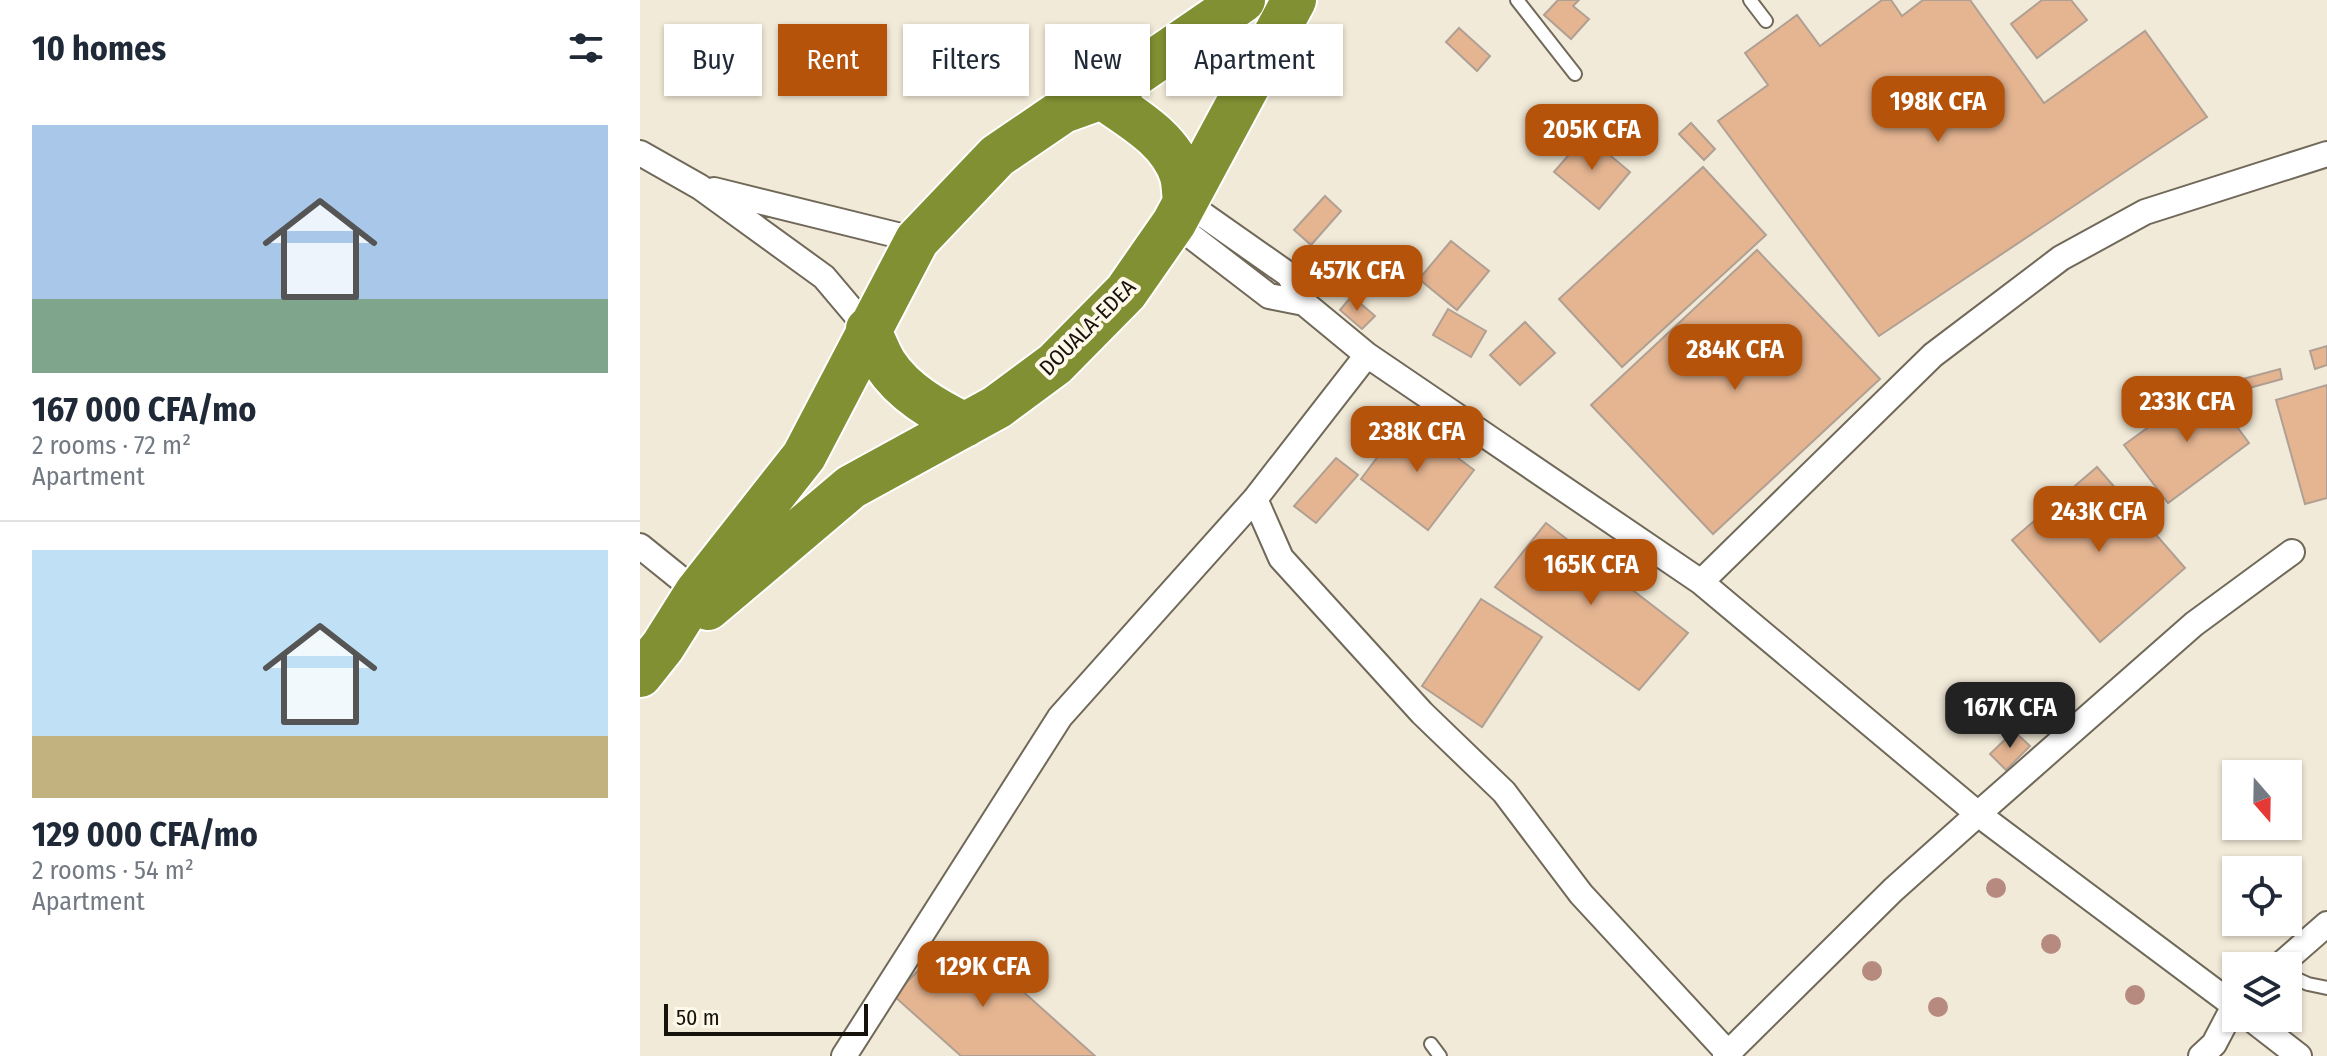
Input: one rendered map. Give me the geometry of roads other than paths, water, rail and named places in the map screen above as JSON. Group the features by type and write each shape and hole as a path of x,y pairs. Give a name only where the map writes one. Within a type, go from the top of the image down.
{"highway":[{"name":"DOUALA-EDEA","path":"652,660 697,592 804,456 917,240 997,156 1063,111 1102,97 1243,0"},
{"name":"DOUALA-EDEA","path":"652,660 851,487 997,407 1055,364 1126,292 1180,212 1294,0"},
{"path":"1102,97 1153,133 1170,154 1182,176 1180,212"},
{"path":"868,329 885,364 906,387 933,409 965,425"}],"street":[{"path":"640,153 700,187 824,277 868,329"},
{"path":"1701,582 1933,355 2061,258 2145,212 2327,154"},
{"path":"700,187 917,240"},
{"path":"1180,212 1289,275 1304,303 1367,355 1701,582 1978,814 2222,995"},
{"path":"844,1056 1060,717 1255,499 1367,355"},
{"path":"1255,499 1281,558 1422,713 1504,792 1581,894 1726,1055 1893,890 1978,814 2194,624 2292,552"},
{"path":"640,546 697,592"},
{"path":"2295,952 2327,924"},
{"path":"2201,1056 2222,1032"},
{"path":"2269,1032 2299,1056"}],"lane":[{"path":"1517,0 1575,74"},
{"path":"1750,0 1766,21"},
{"path":"2302,981 2327,988"},
{"path":"1431,1044 1440,1056"}]}
